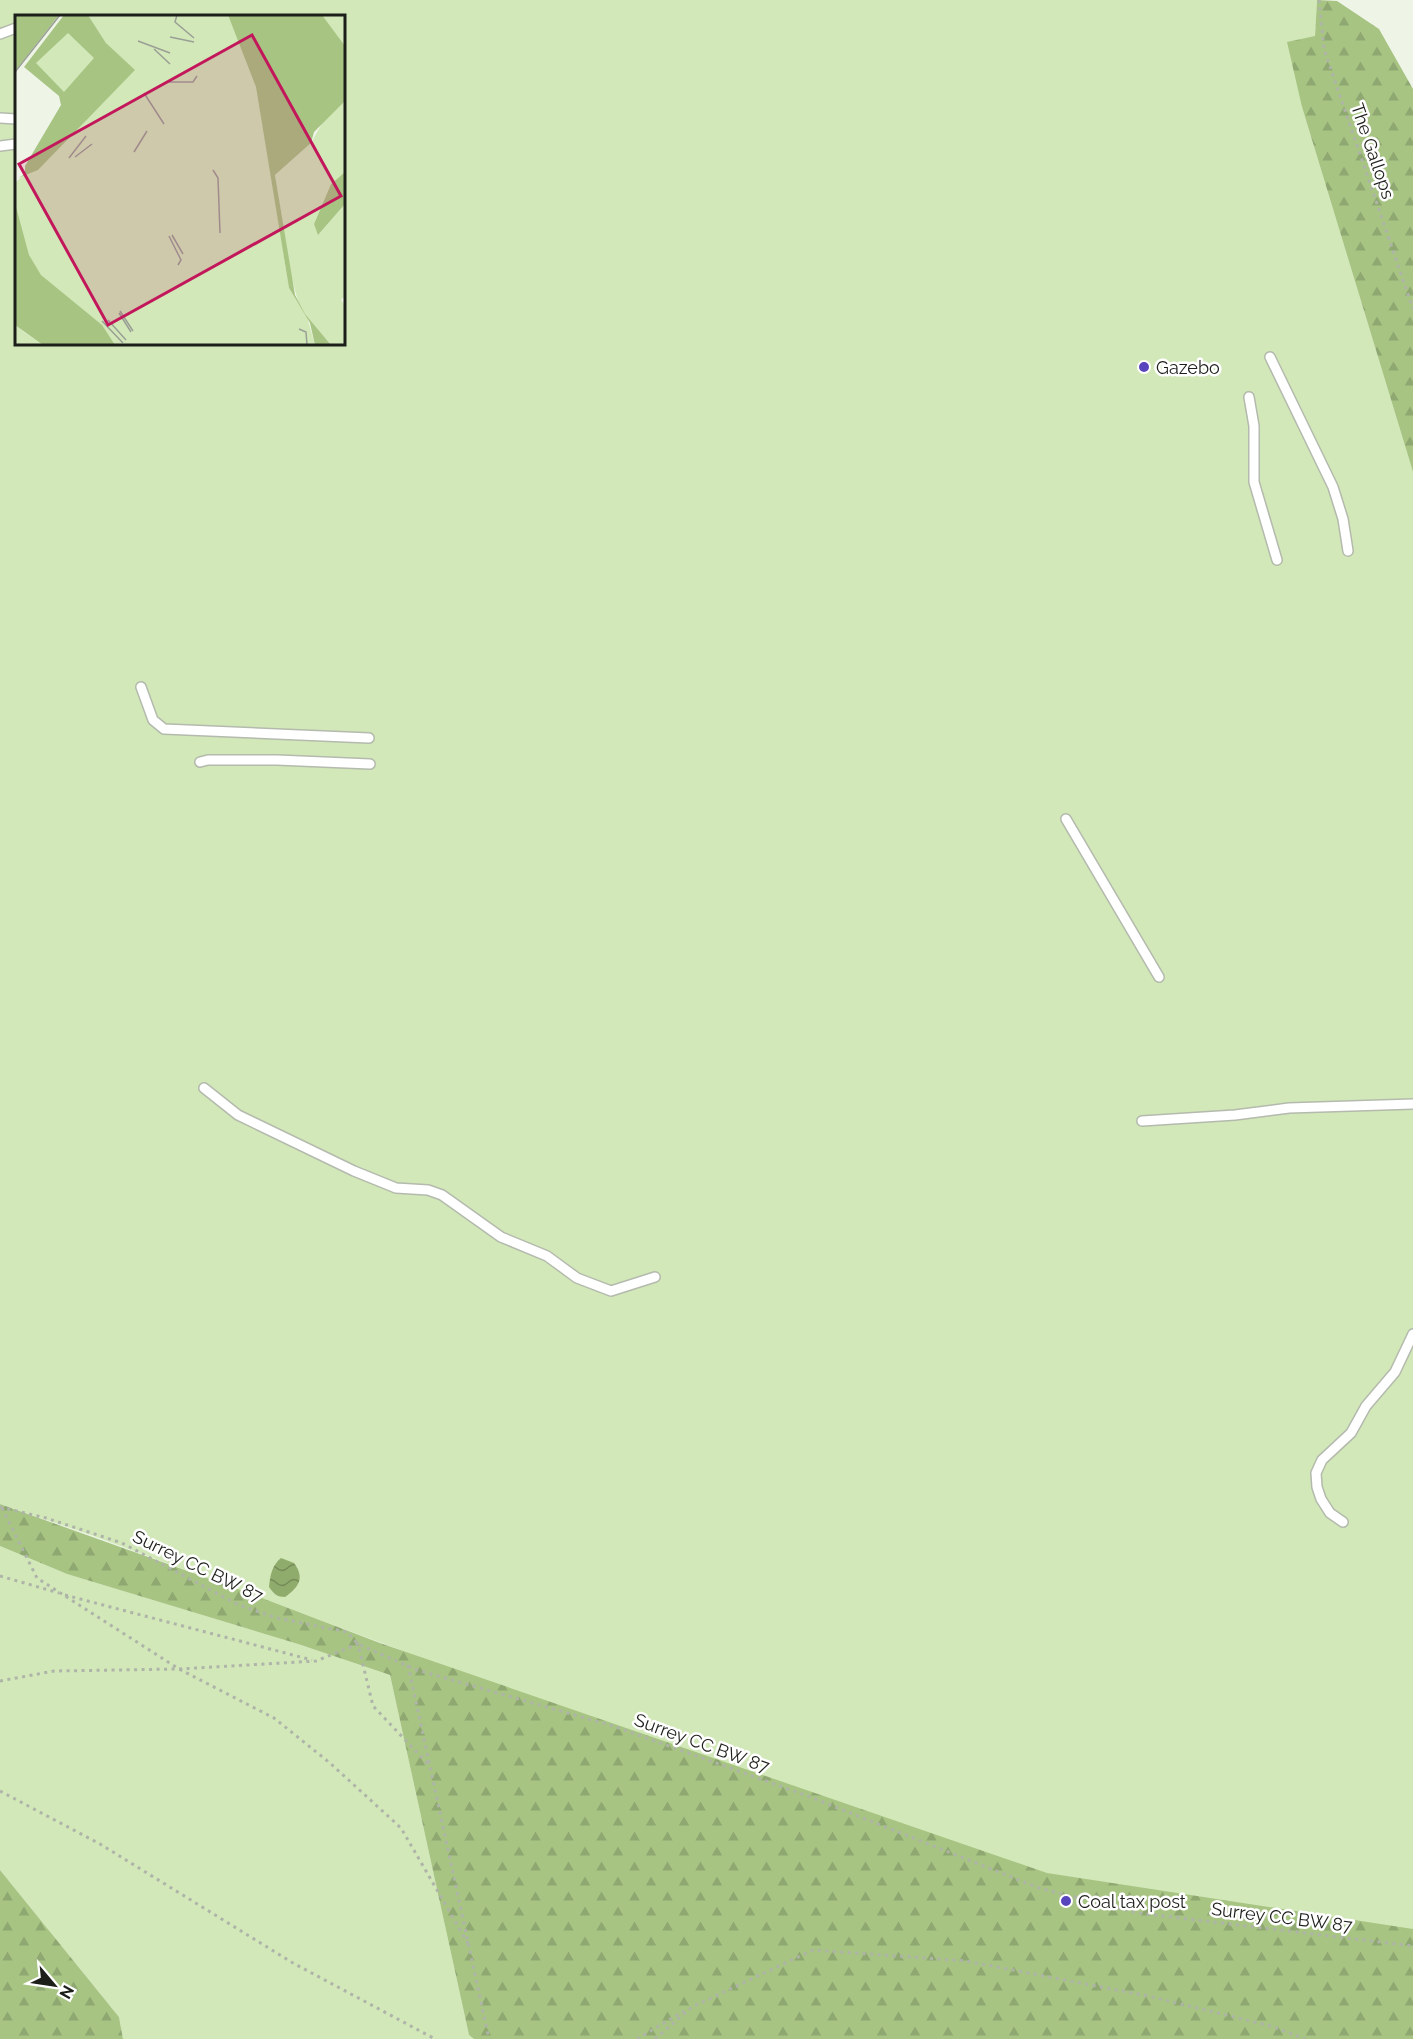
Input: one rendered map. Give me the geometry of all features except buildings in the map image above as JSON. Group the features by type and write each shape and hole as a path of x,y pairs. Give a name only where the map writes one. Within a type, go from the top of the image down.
{"lane":[{"path":"0,34 15,28"},
{"path":"0,118 15,119"},
{"path":"0,146 15,144"},
{"path":"1270,357 1333,487 1343,519 1348,551"},
{"path":"1249,397 1254,426 1254,482 1276,560"},
{"path":"141,687 153,720 164,729 369,738"},
{"path":"201,762 208,760 277,760 370,764"},
{"path":"1066,819 1159,976"},
{"path":"204,1088 238,1115 354,1171 396,1188 428,1190 442,1195 501,1237 547,1256 577,1278 611,1291 655,1277"},
{"path":"1142,1121 1235,1115 1289,1108 1413,1104"},
{"path":"1342,1522 1330,1513 1321,1499 1316,1473 1322,1460 1351,1433 1365,1406 1395,1372 1413,1334"}],"path":[{"name":"The Gallops","path":"1319,0 1324,49 1413,309"},
{"path":"1,1507 37,1578 179,1669 274,1718 330,1763 401,1828 469,1945"},
{"name":"Surrey CC BW 87","path":"1,1507 46,1518 122,1543 238,1605 277,1618 347,1632 358,1644 417,1670 613,1726 805,1795 1039,1888 1138,1913 1413,1946"},
{"path":"0,1576 316,1661"},
{"path":"0,1682 54,1671 179,1669 316,1661 358,1644 373,1706 428,1764"},
{"path":"408,1665 489,2039"},
{"path":"0,1791 100,1844 293,1963 435,2039"},
{"path":"637,2039 692,2007 813,1950 966,1960 1148,1995 1271,2026 1305,2039"},
{"path":"655,2039 692,2007"}],"shaded area":[{"path":"0,0 1317,0 1315,36 1302,107 1413,472 1413,1930 1046,1881 414,1655 91,1535 0,1504"},
{"path":"0,1546 67,1574 298,1644 390,1675 469,2035 474,2039 123,2039 119,2017 0,1870"}],"green space":[{"path":"1317,0 1337,1 1379,29 1413,89 1413,472 1302,107 1287,42 1315,36"},
{"path":"0,1504 249,1593 380,1643 1047,1873 1413,1929 1413,2039 474,2039 469,2035 390,1675 298,1644 67,1574 0,1546"},
{"path":"0,1870 119,2017 123,2039 0,2039"}],"water":[{"path":"281,1558 294,1563 300,1578 294,1590 285,1597 276,1595 269,1587 272,1571"}],"place":[{"name":"Gazebo","path":"1144,367"},
{"name":"Coal tax post","path":"1066,1901"}]}
